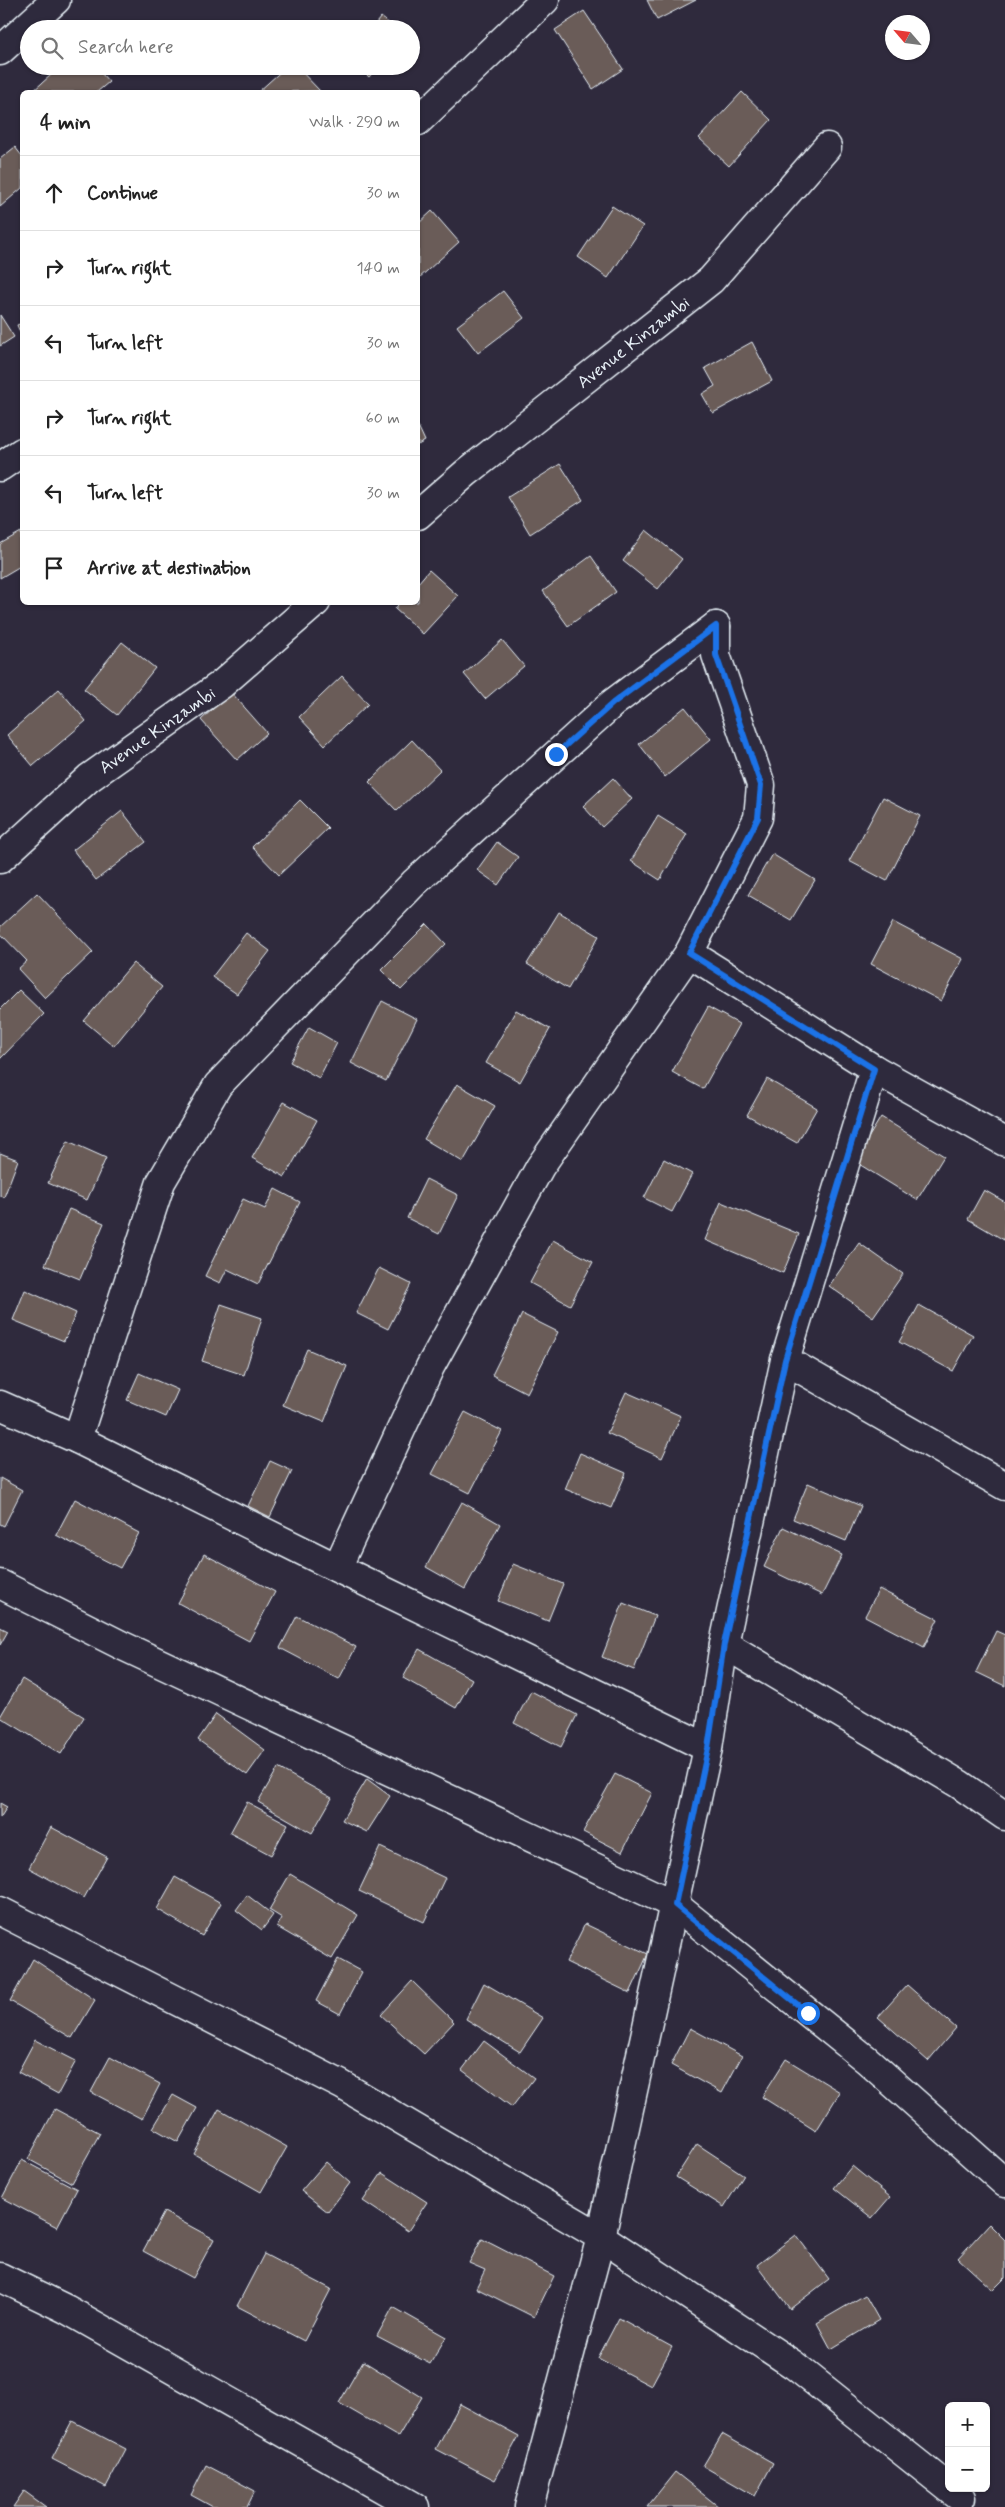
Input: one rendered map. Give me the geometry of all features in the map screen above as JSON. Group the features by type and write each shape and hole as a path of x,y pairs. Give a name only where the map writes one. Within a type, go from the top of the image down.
{"street":[{"path":"34,20 56,0"},
{"path":"420,119 545,0"},
{"path":"0,51 20,33"},
{"name":"Avenue Kinzambi","path":"420,513 466,473 711,280 827,147"},
{"path":"0,467 20,453"},
{"name":"Avenue Kinzambi","path":"0,859 89,778 222,684 313,605"},
{"path":"77,1439 161,1182 218,1085 414,883 613,703 716,626 716,655 761,785 758,818 689,953 540,1167 430,1367 337,1568"},
{"path":"689,953 874,1069 1005,1142"},
{"path":"529,2507 601,2237 708,1748 724,1644 785,1360 874,1069"},
{"path":"785,1360 1005,1486"},
{"path":"0,1406 77,1439 337,1568 708,1748"},
{"path":"0,1584 185,1676 675,1905 867,2060 1005,2183"},
{"path":"724,1644 959,1784 1005,1816"},
{"path":"0,1911 342,2085 601,2237 794,2366 961,2498"},
{"path":"0,2277 66,2309 414,2507"}],"building":[{"path":"647,0 696,0 657,20"},
{"path":"584,11 623,69 593,89 555,30"},
{"path":"51,75 103,75 109,82 99,90 34,90"},
{"path":"277,75 305,75 319,90 260,90"},
{"path":"742,92 771,120 729,166 699,138"},
{"path":"15,147 20,153 20,190 0,207 0,159"},
{"path":"612,206 643,226 608,278 578,257"},
{"path":"432,211 459,242 420,277 420,222"},
{"path":"503,291 524,318 478,353 457,326"},
{"path":"0,315 14,337 0,346"},
{"path":"752,342 772,381 713,413 702,394 715,386 705,368"},
{"path":"420,430 425,441 420,444"},
{"path":"560,464 583,500 530,534 508,497"},
{"path":"646,530 682,559 658,589 623,561"},
{"path":"20,533 20,566 0,578 0,544"},
{"path":"591,556 616,592 568,626 543,591"},
{"path":"429,570 458,596 423,634 395,609 398,605 420,605 420,581"},
{"path":"502,640 524,666 485,699 464,674"},
{"path":"122,642 155,668 117,715 84,689"},
{"path":"342,676 368,704 325,745 299,717"},
{"path":"59,689 86,721 33,766 7,735"},
{"path":"231,692 267,733 237,760 201,720"},
{"path":"685,707 711,739 665,777 639,744"},
{"path":"412,740 440,770 397,811 369,782"},
{"path":"613,778 632,799 602,827 583,806"},
{"path":"883,797 920,816 887,881 849,861"},
{"path":"300,800 328,828 279,875 252,847"},
{"path":"122,811 146,842 96,880 73,850"},
{"path":"658,816 687,834 660,880 631,861"},
{"path":"497,842 518,857 498,885 477,870"},
{"path":"772,854 815,880 791,920 748,895"},
{"path":"37,893 93,952 45,998 18,969 27,961 0,933 0,927"},
{"path":"559,912 599,936 568,989 527,964"},
{"path":"893,922 963,959 941,1001 871,964"},
{"path":"427,924 446,944 401,990 381,970"},
{"path":"246,933 270,951 237,994 212,977"},
{"path":"133,963 162,987 114,1046 84,1021"},
{"path":"19,990 44,1014 0,1059 0,1009"},
{"path":"382,1001 417,1019 386,1081 351,1063"},
{"path":"708,1007 739,1024 703,1089 672,1072"},
{"path":"516,1010 550,1029 520,1082 486,1063"},
{"path":"309,1027 337,1043 319,1078 290,1062"},
{"path":"767,1079 817,1108 797,1143 747,1115"},
{"path":"457,1084 495,1106 463,1162 424,1139"},
{"path":"284,1102 317,1120 285,1177 252,1158"},
{"path":"881,1117 944,1156 917,1200 854,1161"},
{"path":"68,1141 106,1158 87,1200 48,1183"},
{"path":"0,1153 18,1160 4,1197 0,1196"},
{"path":"664,1159 692,1174 672,1212 644,1198"},
{"path":"426,1179 458,1195 439,1234 407,1218"},
{"path":"275,1189 300,1202 258,1284 227,1269 220,1283 205,1276 243,1199 265,1209"},
{"path":"984,1190 1005,1202 1004,1240 968,1219"},
{"path":"721,1202 799,1234 783,1273 705,1240"},
{"path":"69,1209 104,1223 80,1279 45,1265"},
{"path":"553,1240 593,1262 570,1305 530,1283"},
{"path":"859,1243 903,1274 873,1317 829,1286"},
{"path":"379,1268 411,1284 388,1329 356,1313"},
{"path":"25,1290 76,1313 64,1341 13,1320"},
{"path":"221,1304 262,1318 244,1375 202,1361"},
{"path":"919,1305 973,1335 953,1371 899,1342"},
{"path":"522,1314 558,1332 527,1393 492,1375"},
{"path":"307,1349 347,1366 324,1422 283,1405"},
{"path":"139,1373 178,1390 166,1417 127,1400"},
{"path":"626,1392 681,1416 662,1458 607,1433"},
{"path":"465,1412 502,1431 470,1493 432,1474"},
{"path":"580,1453 626,1473 611,1508 565,1489"},
{"path":"270,1461 292,1471 270,1517 248,1506"},
{"path":"0,1478 22,1490 4,1526 0,1524"},
{"path":"808,1483 861,1506 846,1541 793,1519"},
{"path":"75,1499 139,1533 120,1568 56,1535"},
{"path":"462,1502 500,1524 465,1589 426,1567"},
{"path":"783,1527 842,1555 822,1595 764,1567"},
{"path":"204,1554 275,1592 249,1641 178,1603"},
{"path":"513,1564 563,1584 548,1621 498,1601"},
{"path":"879,1589 938,1619 924,1647 865,1616"},
{"path":"623,1603 655,1616 634,1670 602,1657"},
{"path":"297,1616 356,1647 339,1679 280,1648"},
{"path":"0,1627 8,1631 0,1645"},
{"path":"996,1631 1005,1635 1005,1686 976,1672"},
{"path":"419,1649 472,1679 456,1708 403,1678"},
{"path":"22,1679 84,1717 61,1754 0,1717"},
{"path":"531,1691 577,1715 561,1747 514,1723"},
{"path":"216,1714 265,1750 247,1775 198,1740"},
{"path":"278,1768 332,1798 312,1833 258,1802"},
{"path":"615,1774 652,1793 622,1852 583,1832"},
{"path":"367,1779 390,1796 367,1832 342,1820"},
{"path":"247,1802 288,1824 271,1855 230,1833"},
{"path":"0,1803 7,1807 0,1818"},
{"path":"51,1827 107,1857 84,1898 29,1868"},
{"path":"380,1847 445,1878 424,1922 359,1891"},
{"path":"290,1874 358,1915 332,1959 277,1927 282,1918 269,1910"},
{"path":"175,1877 221,1903 202,1936 157,1909"},
{"path":"247,1895 273,1915 262,1930 236,1910"},
{"path":"585,1924 648,1954 630,1993 566,1962"},
{"path":"33,1959 95,2000 72,2038 10,2001"},
{"path":"338,1959 362,1972 340,2014 316,2001"},
{"path":"412,1981 454,2022 424,2054 381,2015"},
{"path":"484,1983 543,2018 520,2052 466,2019"},
{"path":"907,1985 956,2028 928,2061 878,2017"},
{"path":"690,2028 742,2056 722,2093 671,2065"},
{"path":"35,2040 76,2061 58,2094 18,2072"},
{"path":"484,2041 534,2078 512,2107 462,2070"},
{"path":"110,2057 160,2084 142,2119 91,2092"},
{"path":"786,2059 840,2092 816,2131 762,2097"},
{"path":"173,2095 197,2108 178,2142 153,2128"},
{"path":"55,2109 100,2133 72,2183 28,2159"},
{"path":"219,2109 287,2147 261,2192 194,2154"},
{"path":"697,2144 744,2175 724,2207 676,2177"},
{"path":"22,2160 77,2189 57,2227 2,2198"},
{"path":"326,2162 350,2183 328,2212 301,2191"},
{"path":"852,2166 890,2197 872,2218 834,2188"},
{"path":"382,2173 427,2202 408,2231 363,2201"},
{"path":"164,2212 214,2239 193,2278 143,2251"},
{"path":"989,2224 1005,2240 1005,2278 993,2290 958,2258"},
{"path":"796,2235 829,2279 790,2309 757,2265"},
{"path":"482,2239 554,2276 534,2317 476,2288 485,2270 469,2263"},
{"path":"264,2254 331,2289 304,2341 237,2306"},
{"path":"865,2295 879,2320 831,2349 817,2323"},
{"path":"393,2307 446,2337 430,2364 377,2336"},
{"path":"619,2318 672,2347 651,2386 598,2358"},
{"path":"363,2361 422,2397 398,2437 339,2403"},
{"path":"460,2404 519,2436 495,2480 436,2449"},
{"path":"72,2421 126,2449 106,2487 52,2459"},
{"path":"722,2434 773,2463 755,2496 703,2466"},
{"path":"206,2465 255,2491 247,2507 213,2507 191,2495"},
{"path":"675,2472 719,2507 647,2507"},
{"path":"24,2491 46,2507 13,2507"}],"route":[{"path":"556,754 613,703 716,626 716,655 761,785 758,818 689,953 874,1069 785,1360 724,1644 708,1748 675,1905 808,2013"}]}
